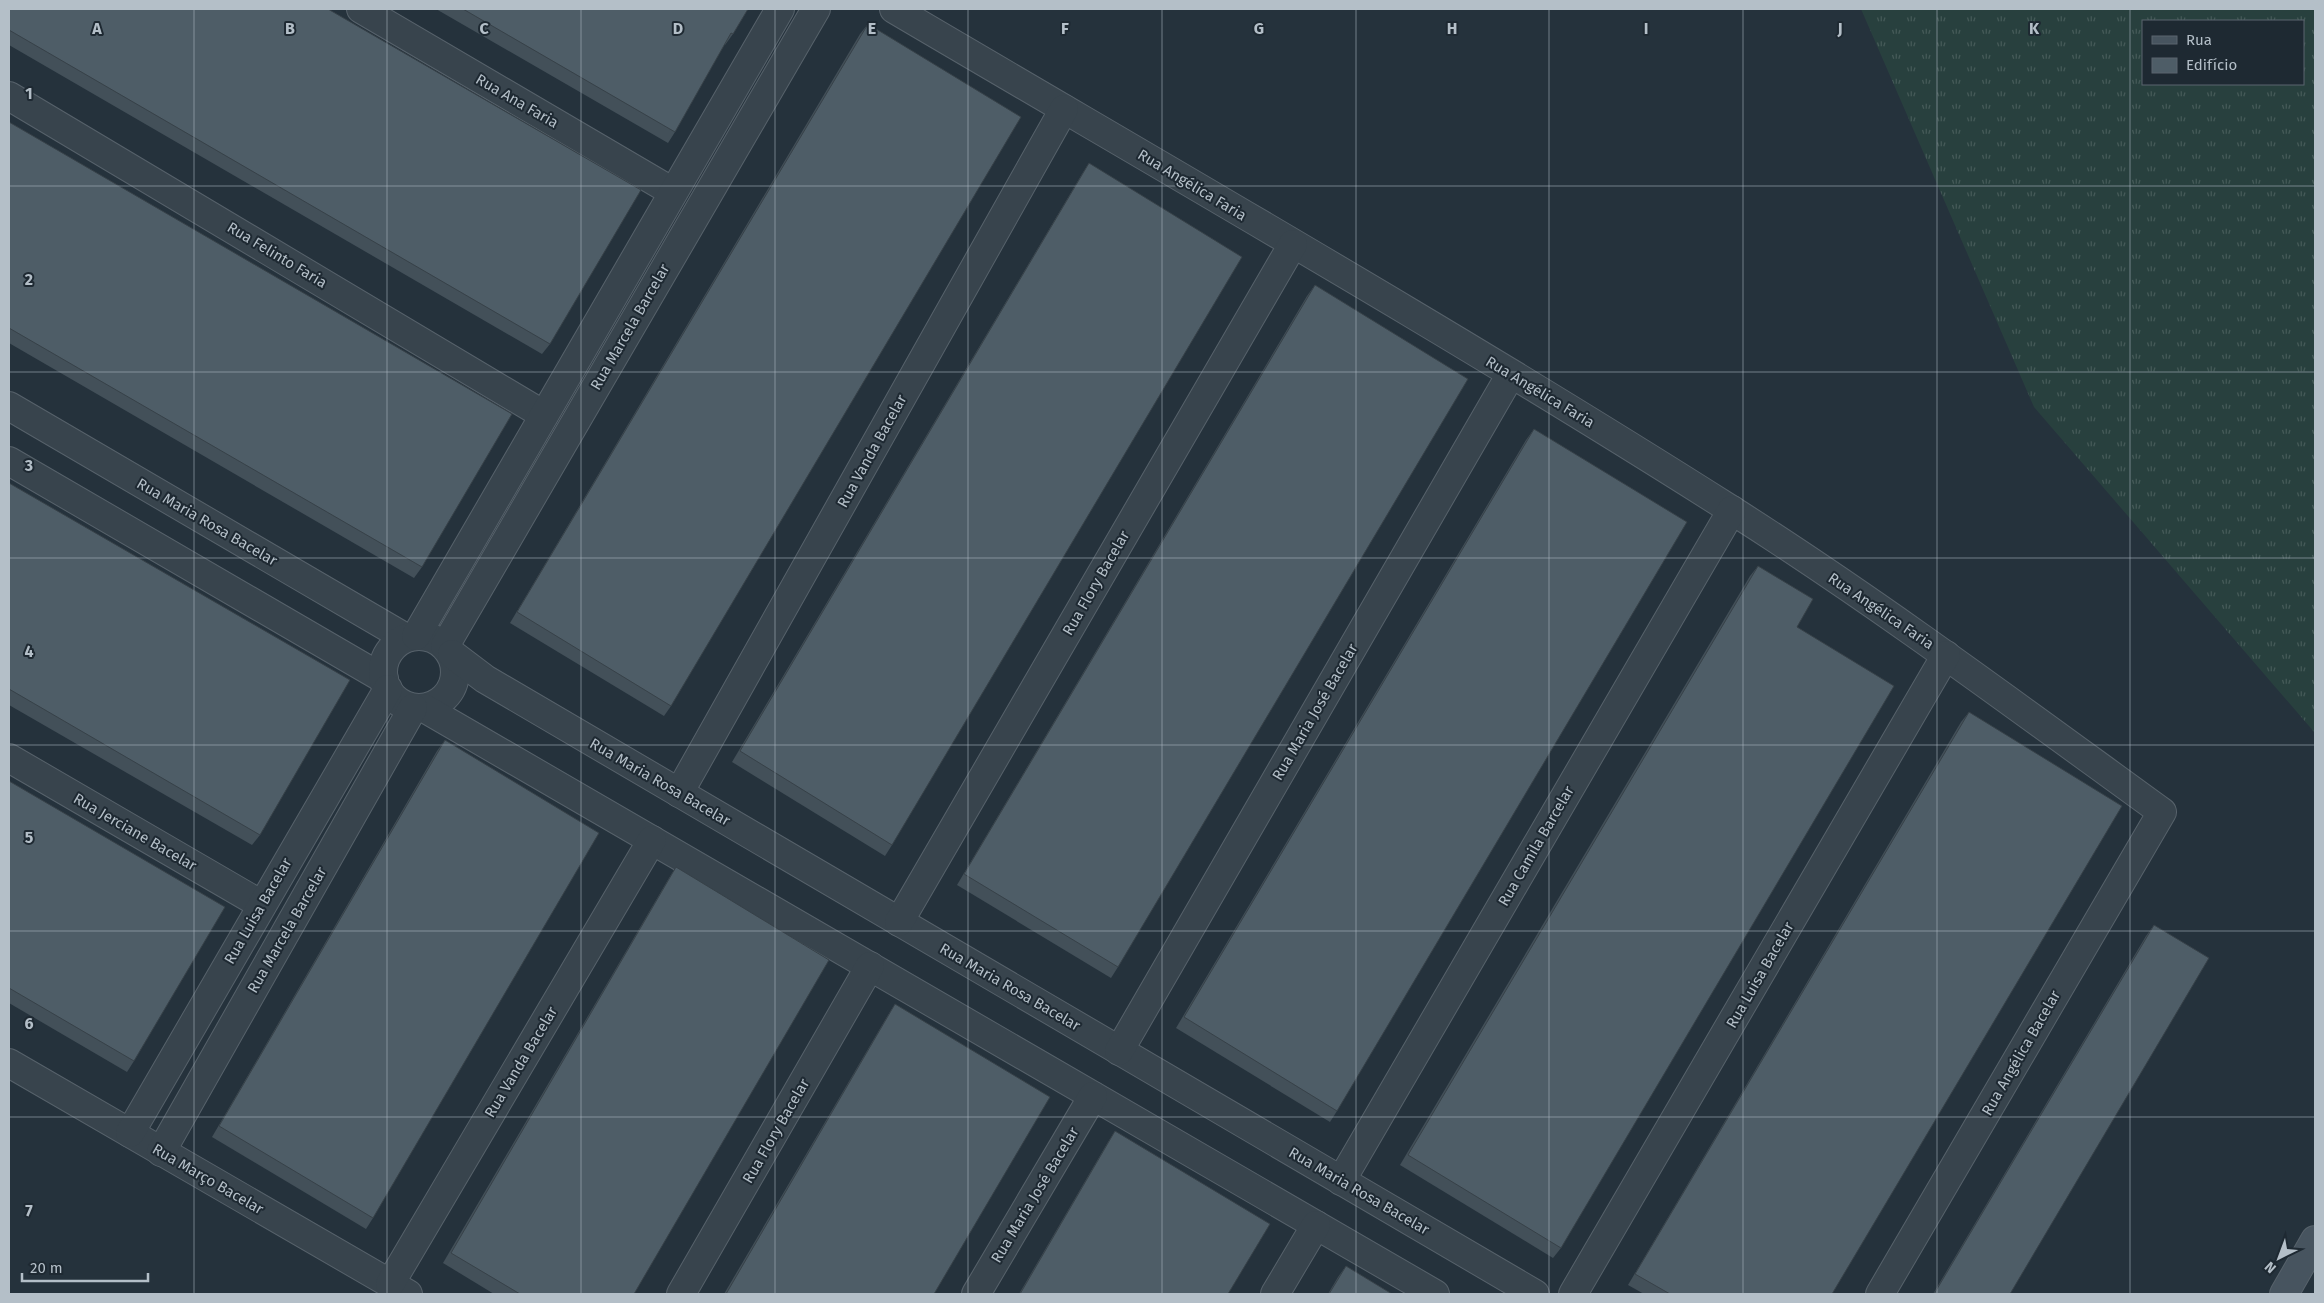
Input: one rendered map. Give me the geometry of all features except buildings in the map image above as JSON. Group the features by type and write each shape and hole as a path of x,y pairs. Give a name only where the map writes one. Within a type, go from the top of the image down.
{"main road":[{"path":"2284,1294 2315,1240"}],"street":[{"name":"Rua Ana Faria","path":"360,9 673,192"},
{"name":"Rua Marcela Barcelar","path":"411,637 544,415 780,9"},
{"name":"Rua Marcela Barcelar","path":"448,650 816,9"},
{"name":"Rua Angélica Faria","path":"894,9 1511,374 1732,510 1946,655 2162,812"},
{"name":"Rua Felinto Faria","path":"9,96 544,415"},
{"name":"Rua Vanda Bacelar","path":"679,794 1064,109"},
{"name":"Rua Flory Bacelar","path":"899,922 1293,244"},
{"name":"Rua Maria José Bacelar","path":"1119,1051 1511,374"},
{"name":"Rua Maria Rosa Bacelar","path":"9,406 411,637"},
{"path":"9,462 386,684 403,704 419,708 652,840 1436,1294"},
{"name":"Rua Camila Barcelar","path":"1341,1181 1732,510"},
{"path":"386,684 383,668 385,658 390,650 411,637 436,640 448,650 456,674 454,684 443,700 434,705 419,708"},
{"name":"Rua Maria Rosa Bacelar","path":"448,650 485,679 679,794 1535,1294"},
{"name":"Rua Luisa Bacelar","path":"1573,1294 1946,655"},
{"name":"Rua Luisa Bacelar","path":"130,1133 262,905 386,684"},
{"name":"Rua Marcela Barcelar","path":"161,1152 419,708"},
{"name":"Rua Jerciane Bacelar","path":"9,758 262,905"},
{"name":"Rua Angélica Bacelar","path":"1880,1294 2162,812"},
{"name":"Rua Vanda Bacelar","path":"399,1289 652,840"},
{"name":"Rua Flory Bacelar","path":"681,1294 870,966"},
{"name":"Rua Março Bacelar","path":"9,1063 399,1289"},
{"name":"Rua Maria José Bacelar","path":"976,1294 1093,1096"},
{"path":"1275,1294 1316,1225"}],"green space":[{"path":"1861,9 2315,9 2315,733 2034,407"}]}
